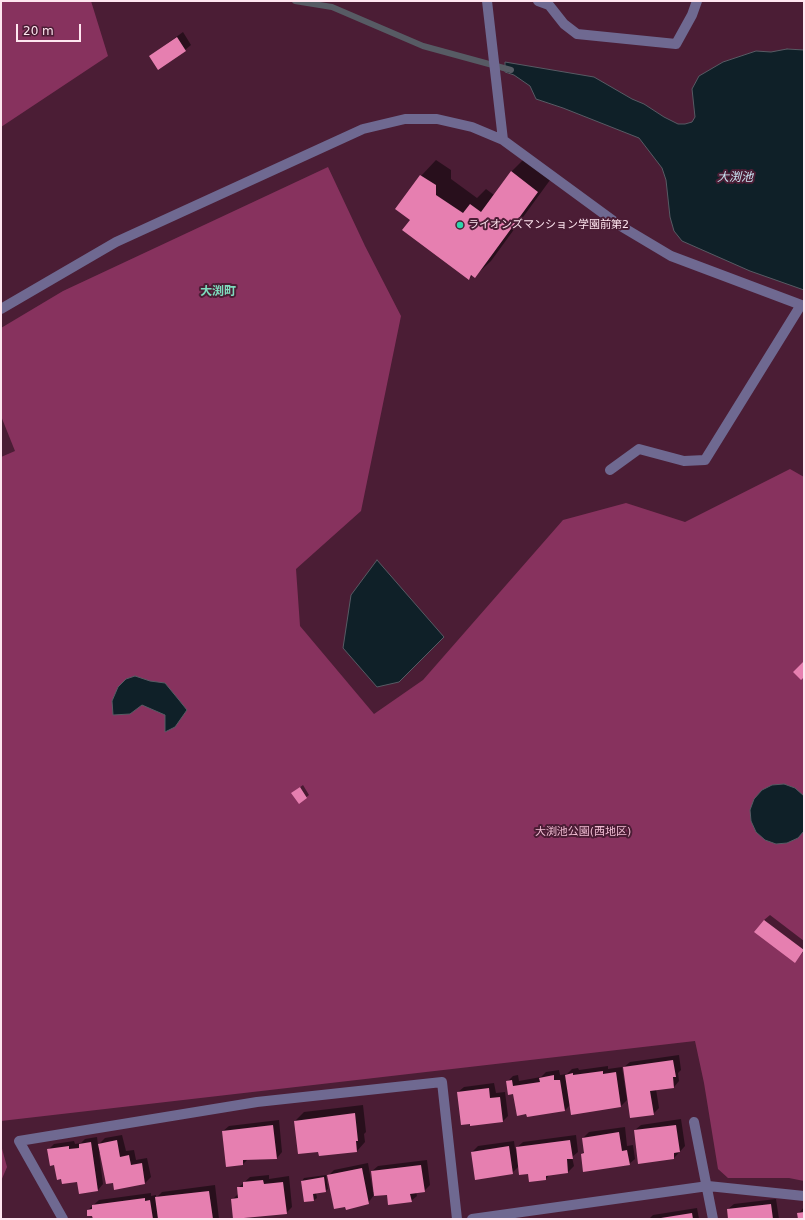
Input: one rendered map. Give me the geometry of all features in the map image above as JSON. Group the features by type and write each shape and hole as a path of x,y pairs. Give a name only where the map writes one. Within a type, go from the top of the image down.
{"street":[{"path":"487,1 492,53 504,140"},
{"path":"538,1 549,5 564,24 577,34 676,44 692,15 697,1"},
{"path":"1,309 116,242 363,129 405,119 437,119 472,127 504,140 619,225 671,256 802,305 705,460 684,461 639,449 610,470"},
{"path":"63,1219 19,1141 257,1102 442,1082 457,1219"},
{"path":"694,1122 708,1186 713,1219"},
{"path":"472,1219 708,1186 804,1196"}],"green space":[{"path":"1,1 91,1 108,56 1,127"},
{"name":"大渕池公園(西地区)","path":"328,167 365,246 401,316 361,511 296,569 300,626 374,714 423,680 563,520 626,503 685,522 790,469 804,477 804,1181 789,1178 728,1178 718,1169 704,1083 695,1041 1,1121 1,457 15,451 1,416 1,328 63,291"},
{"path":"1,1145 7,1167 1,1181"}],"water":[{"name":"大渕池","path":"787,49 804,50 804,290 750,271 682,241 674,231 670,217 666,180 662,168 639,138 536,99 530,86 514,75 505,72 505,62 594,77 632,99 644,104 664,117 678,124 685,124 692,122 695,117 692,89 699,76 723,62 756,51 771,52"},
{"path":"377,560 444,637 399,682 377,687 343,648 351,595"},
{"path":"135,676 150,681 165,683 187,710 175,727 165,732 165,715 142,705 130,714 113,715 112,701 118,687 126,679"},
{"path":"784,784 795,788 804,796 804,831 798,838 787,843 776,844 765,840 756,832 751,821 750,810 754,799 762,790 772,785"}],"building":[{"path":"177,37 186,51 158,70 149,56"},
{"name":"ライオンズマンション学園前第2","path":"511,171 538,192 475,278 471,275 469,280 402,230 410,220 395,209 420,175 436,185 436,195 463,213 470,204 481,212"},
{"path":"804,661 804,677 801,680 793,672"},
{"path":"300,787 307,798 299,804 291,793"},
{"path":"764,920 804,950 795,963 754,932"},
{"path":"673,1060 676,1077 673,1077 674,1088 650,1091 654,1115 630,1118 623,1067"},
{"path":"603,1071 603,1074 616,1072 621,1107 571,1115 565,1075"},
{"path":"554,1075 554,1080 560,1080 565,1111 527,1117 526,1114 517,1116 513,1094 508,1095 506,1081 512,1080 513,1086 540,1082 539,1078"},
{"path":"489,1088 490,1098 500,1097 503,1122 470,1126 470,1124 461,1125 457,1092"},
{"path":"355,1113 358,1141 356,1141 357,1152 319,1156 318,1152 298,1154 294,1121"},
{"path":"273,1125 277,1159 243,1160 243,1165 226,1167 222,1131"},
{"path":"676,1125 680,1152 674,1153 674,1159 638,1164 634,1130"},
{"path":"619,1132 622,1151 627,1150 630,1165 583,1172 581,1154 584,1153 582,1138"},
{"path":"117,1140 120,1157 129,1155 131,1165 142,1163 145,1184 114,1190 113,1183 106,1184 98,1144"},
{"path":"570,1140 573,1159 567,1159 568,1173 546,1176 546,1180 529,1182 528,1174 519,1175 516,1147"},
{"path":"91,1142 98,1191 79,1194 77,1182 62,1184 61,1179 57,1180 54,1165 50,1166 47,1149 69,1146 69,1149 79,1148 79,1144"},
{"path":"509,1146 513,1174 475,1180 471,1152"},
{"path":"421,1165 425,1192 410,1194 412,1202 388,1205 387,1195 374,1196 371,1171"},
{"path":"362,1168 369,1204 346,1210 345,1207 334,1209 327,1175"},
{"path":"324,1177 326,1192 313,1194 314,1201 304,1202 301,1181"},
{"path":"263,1180 264,1184 283,1182 287,1214 233,1219 231,1199 238,1198 237,1187 243,1187 243,1182"},
{"path":"209,1191 213,1219 158,1219 155,1197"},
{"path":"145,1198 145,1201 150,1200 153,1219 93,1219 92,1216 87,1216 87,1210 92,1209 92,1205"},
{"path":"771,1204 773,1219 728,1219 727,1209"},
{"path":"804,1212 804,1219 798,1219 797,1213"},
{"path":"692,1213 693,1219 661,1219 661,1218"}],"waterway":[{"path":"295,1 332,7 423,46 511,70"}],"place":[{"name":"ライオンズマンション学園前第2","path":"460,225"}],"district":[{"name":"大渕町","path":"218,292"}]}
